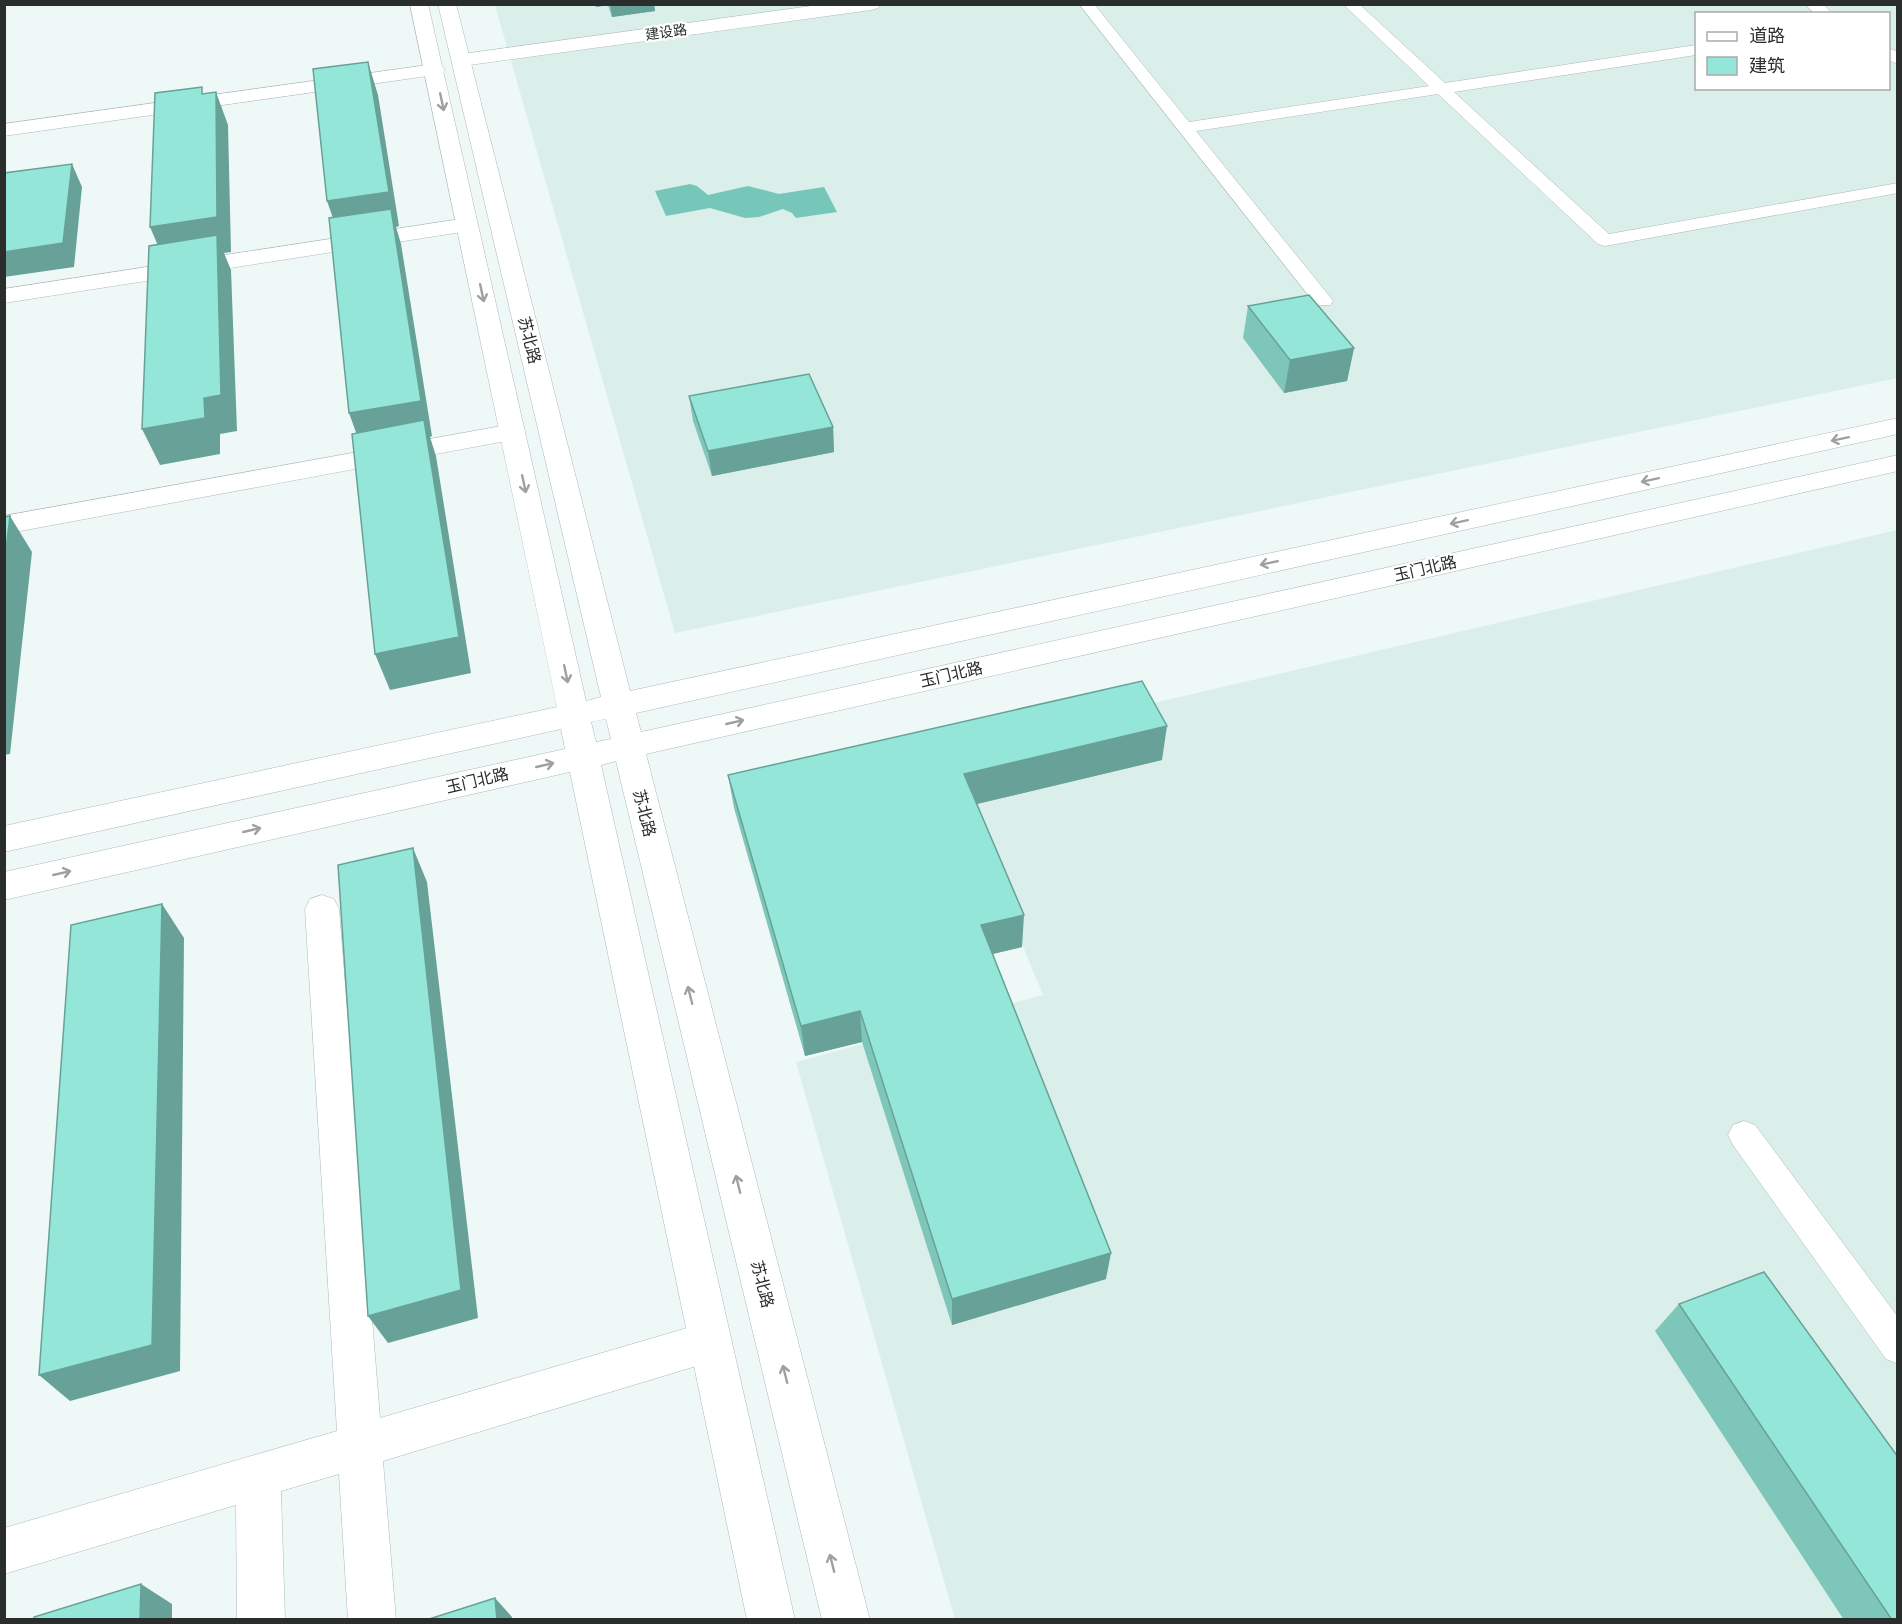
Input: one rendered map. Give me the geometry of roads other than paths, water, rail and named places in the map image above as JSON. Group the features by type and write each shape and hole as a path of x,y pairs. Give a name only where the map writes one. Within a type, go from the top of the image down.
{"street":[{"name":"苏北路","path":"419,4 448,65 618,705 846,1620"},
{"name":"苏北路","path":"447,4 448,65 467,225 771,1620"},
{"name":"建设路","path":"4,130 871,4"},
{"path":"4,296 467,225"},
{"path":"4,839 1898,426"},
{"path":"4,525 513,432"},
{"name":"玉门北路","path":"4,886 1898,462"},
{"path":"322,909 362,1445 372,1620"},
{"path":"4,1551 711,1342"},
{"path":"258,1476 261,1620"}],"lane":[{"path":"1086,4 1323,301"},
{"path":"1350,4 1605,240 1898,188"},
{"path":"1184,128 1695,50"},
{"path":"1744,1135 1898,1347"}]}
